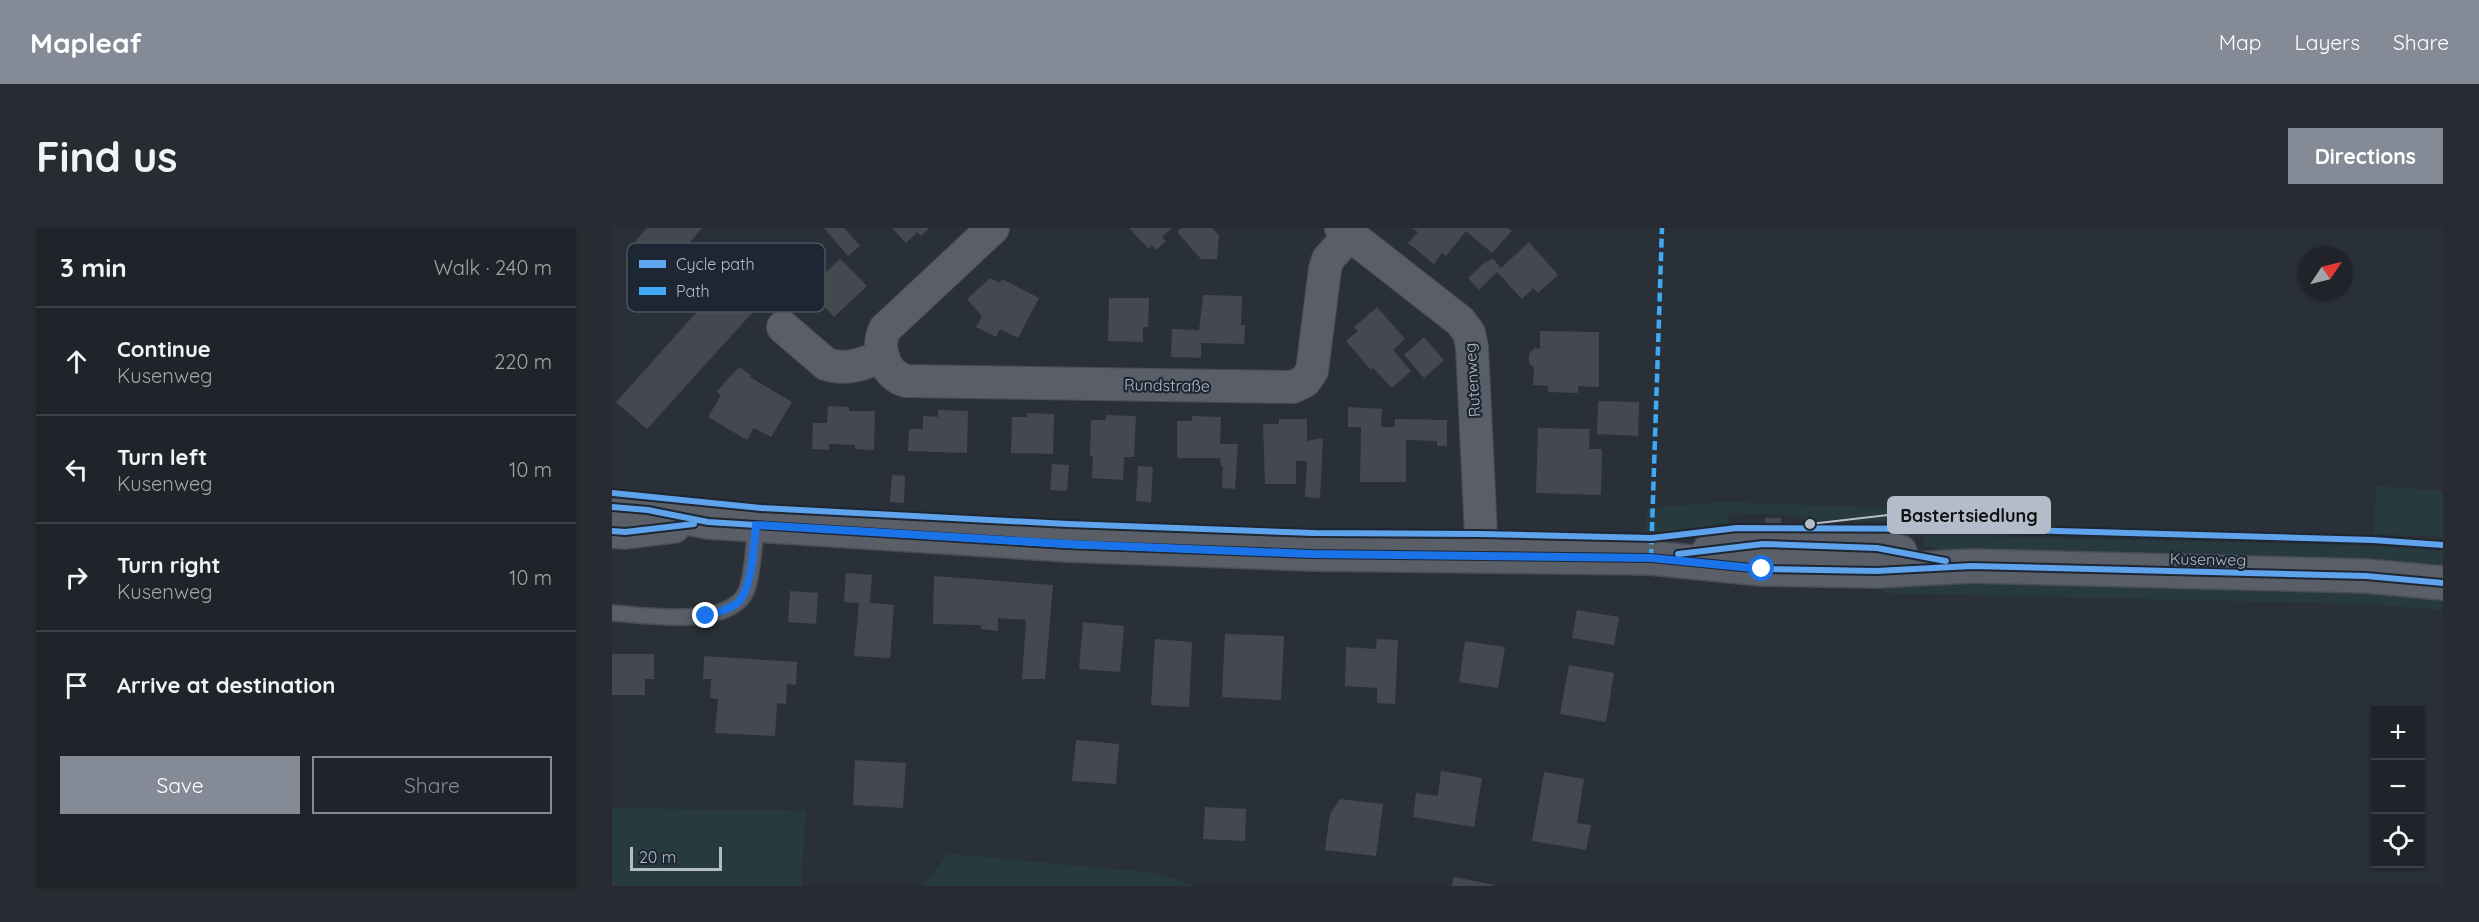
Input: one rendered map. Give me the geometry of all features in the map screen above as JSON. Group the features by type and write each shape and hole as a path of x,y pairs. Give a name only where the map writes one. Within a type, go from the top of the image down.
{"street":[{"path":"783,327 826,364 834,367 852,367 883,357 880,339 885,329 993,228"},
{"name":"Rundstraße","path":"883,357 892,373 899,380 906,381 1293,387 1305,381 1312,371 1325,269 1346,231"},
{"name":"Rutenweg","path":"1346,231 1460,321 1469,333 1472,347 1482,556"},
{"name":"Kusenweg","path":"612,507 648,510 708,522 1080,545 1311,554 1651,558 1762,569 1876,571 1972,566 2366,576 2443,583"},
{"name":"Kusenweg","path":"612,531 625,532 708,522"}],"lane":[{"path":"612,613 684,618 706,616 726,610 739,602 747,590 756,525"}],"green space":[{"path":"2376,486 2443,491 2443,537 2374,534"},
{"path":"1724,502 1954,510 1988,524 1807,520 1783,514 1729,513 1728,523 1663,532 1645,532 1647,508"},
{"path":"1925,535 2376,546 2443,551 2443,568 1959,554 1924,546"},
{"path":"1884,578 2360,591 2443,598 2443,610 2364,604 1882,593"},
{"path":"612,808 806,811 801,886 612,886"},
{"path":"947,855 1158,873 1195,886 923,886"}],"building":[{"path":"647,228 702,228 689,243 637,243 635,241"},
{"path":"824,228 844,228 860,246 848,256"},
{"path":"892,228 929,228 921,236 917,232 906,243"},
{"path":"1129,228 1172,228 1162,237 1166,241 1156,250 1152,245 1149,249"},
{"path":"1181,228 1212,228 1219,236 1217,259 1201,259 1177,232"},
{"path":"1412,228 1508,228 1512,231 1492,253 1466,231 1446,256 1442,253 1434,264 1408,243 1418,232"},
{"path":"1529,242 1558,275 1538,293 1533,288 1522,299 1497,272 1479,290 1468,278 1485,262 1493,259 1501,268"},
{"path":"840,259 867,286 834,317 825,307 825,273"},
{"path":"990,278 1000,283 1002,279 1039,298 1018,338 1000,329 996,337 976,327 982,316 967,299"},
{"path":"1203,295 1242,296 1241,325 1245,325 1244,344 1201,343 1201,358 1171,357 1172,329 1199,330"},
{"path":"1109,298 1149,298 1148,327 1143,327 1143,342 1108,341"},
{"path":"1377,307 1405,339 1393,350 1411,371 1392,388 1373,368 1371,370 1346,341 1358,331 1354,327"},
{"path":"697,312 752,313 647,429 616,402"},
{"path":"1540,331 1599,332 1599,387 1578,386 1578,393 1548,392 1548,386 1533,385 1534,368 1529,363 1529,354 1535,348 1540,349"},
{"path":"1424,337 1444,360 1424,378 1404,355"},
{"path":"739,367 751,375 750,377 792,402 771,437 754,428 747,440 708,417 721,395 716,392"},
{"path":"1598,401 1639,402 1638,436 1597,434"},
{"path":"828,406 849,407 849,411 875,411 874,450 855,449 855,445 829,444 829,450 812,449 813,423 827,423"},
{"path":"1348,407 1382,409 1381,427 1395,427 1395,419 1447,420 1447,446 1437,446 1437,441 1406,440 1406,482 1360,482 1361,427 1348,427"},
{"path":"938,410 968,411 967,453 908,451 909,429 923,429 923,416 938,417"},
{"path":"1027,413 1054,414 1053,454 1011,453 1012,417 1027,417"},
{"path":"1106,415 1136,416 1134,457 1124,457 1123,480 1092,478 1091,420 1106,420"},
{"path":"1192,416 1221,417 1220,444 1238,444 1235,489 1222,488 1223,466 1221,466 1220,458 1177,458 1177,421 1192,421"},
{"path":"1279,419 1307,419 1307,441 1323,438 1320,498 1305,497 1307,461 1296,461 1296,484 1265,484 1263,424 1279,424"},
{"path":"1538,428 1590,429 1589,449 1602,449 1601,495 1536,493"},
{"path":"1052,464 1069,465 1067,491 1050,490"},
{"path":"1138,466 1153,467 1151,502 1136,501"},
{"path":"892,475 905,476 904,503 890,502"},
{"path":"1765,518 1781,518 1781,526 1765,526"},
{"path":"846,573 872,575 870,603 894,605 890,658 854,656 859,603 844,602"},
{"path":"934,576 1053,585 1045,679 1022,679 1026,620 998,618 998,631 981,629 981,625 933,624"},
{"path":"790,591 818,593 816,624 788,622"},
{"path":"1577,610 1619,617 1614,645 1572,638"},
{"path":"1083,622 1124,626 1120,672 1079,669"},
{"path":"1225,634 1284,636 1281,700 1222,697"},
{"path":"1155,639 1192,642 1189,707 1151,705"},
{"path":"1377,639 1398,640 1395,704 1377,703 1377,688 1345,686 1346,647 1376,649"},
{"path":"1465,641 1505,647 1498,688 1459,682"},
{"path":"612,654 654,654 654,679 645,679 645,695 612,695"},
{"path":"704,656 797,662 796,685 787,684 786,704 777,703 775,736 715,733 718,699 710,698 711,679 703,679"},
{"path":"1569,665 1614,673 1606,722 1560,714"},
{"path":"1076,740 1119,744 1116,784 1072,781"},
{"path":"855,760 906,763 903,808 853,805"},
{"path":"1441,771 1482,778 1474,827 1413,817 1416,793 1438,796"},
{"path":"1544,772 1584,779 1577,823 1591,825 1586,850 1532,841"},
{"path":"1340,799 1383,804 1376,856 1325,850 1330,814"},
{"path":"1205,807 1246,809 1245,841 1203,839"},
{"path":"1454,877 1494,885 1494,886 1452,886"}],"marked path":[{"path":"1651,558 1662,228"}],"cycle path":[{"path":"612,493 761,508 1068,524 1314,533 1652,538 1737,528 1985,529 2373,540 2443,545"},
{"path":"612,507 648,510 708,522 1068,545 1311,554 1651,558 1762,569 1876,571 1972,566 2366,576 2443,583"},
{"path":"612,531 625,532 694,524"},
{"path":"1678,554 1763,544 1877,548 1946,561"}],"place":[{"name":"Bastertsiedlung","path":"1810,524"}],"route":[{"path":"706,616 726,610 739,602 747,590 756,525 1068,544 1311,554 1651,558 1762,569"}]}
